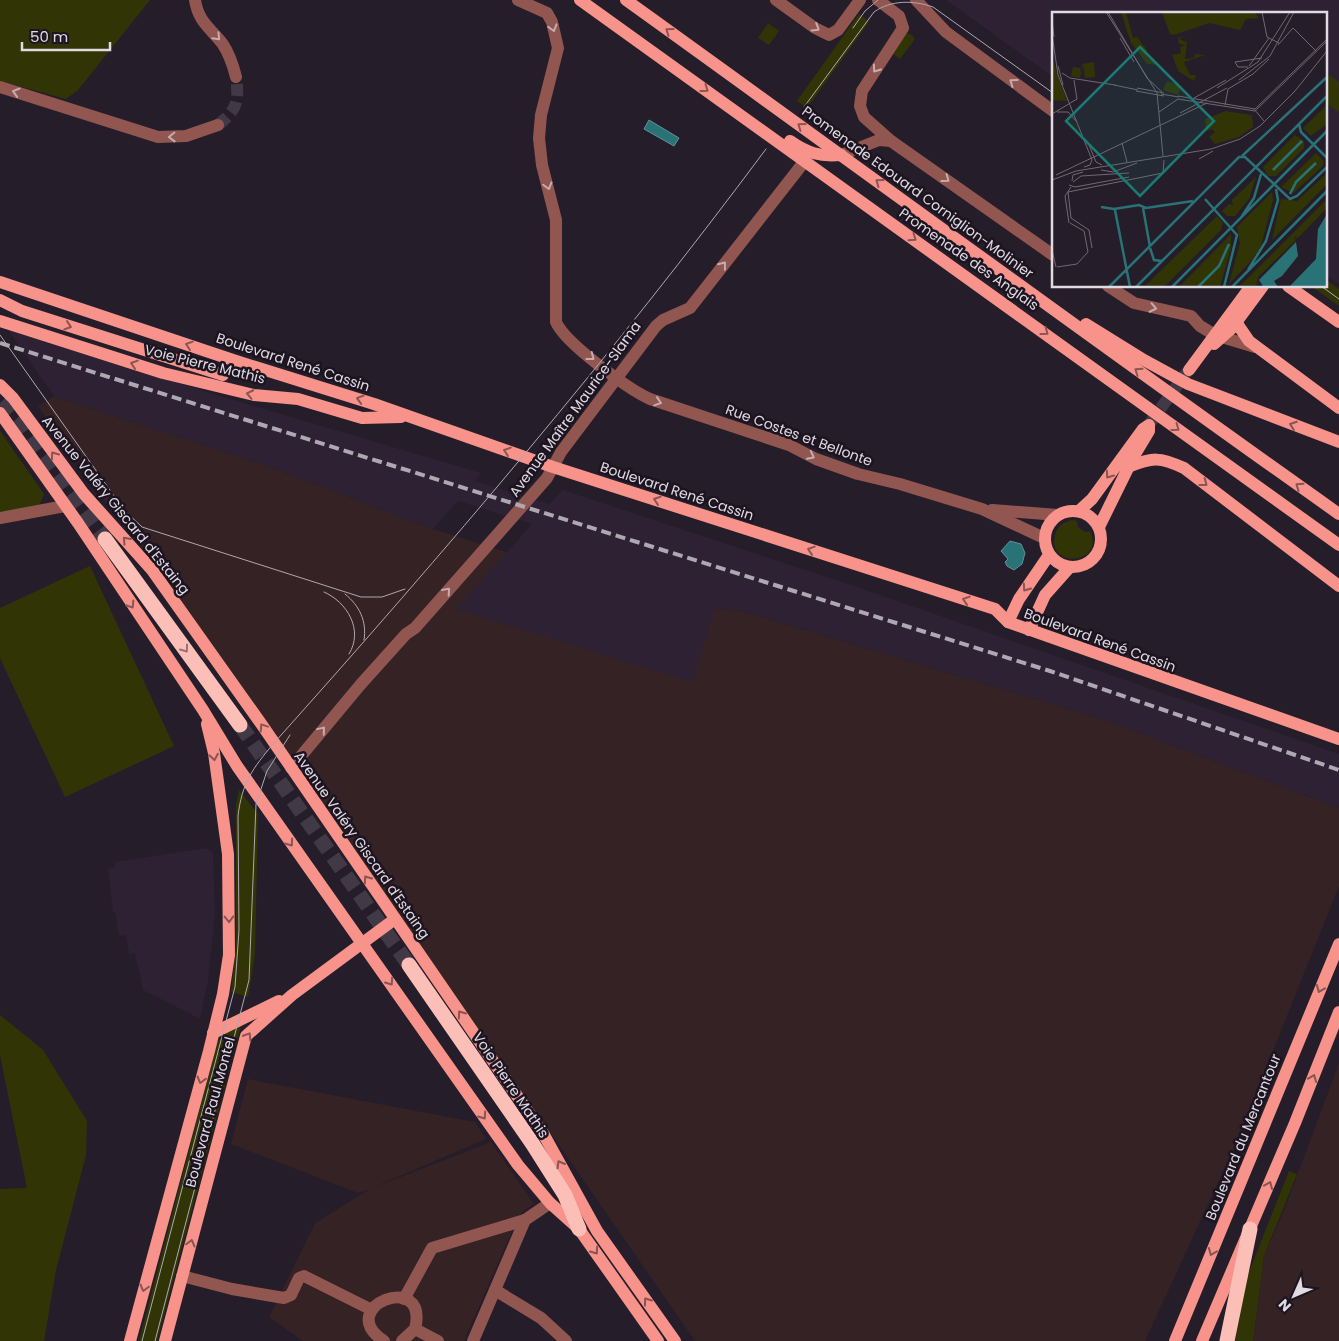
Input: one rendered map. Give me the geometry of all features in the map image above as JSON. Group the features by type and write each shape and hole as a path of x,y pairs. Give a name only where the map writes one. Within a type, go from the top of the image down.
{"highway":[{"path":"104,539 240,725"},
{"name":"Voie Pierre Mathis","path":"408,965 532,1143 565,1196 579,1229"},
{"path":"1227,1341 1250,1230"}],"main road":[{"name":"Promenade des Anglais","path":"580,0 740,115 797,172 961,272 1339,545"},
{"name":"Promenade Edouard Corniglion-Molinier","path":"626,0 1118,357 1339,514"},
{"path":"740,115 771,128 809,153 827,156 841,155"},
{"name":"Boulevard René Cassin","path":"0,282 234,360 374,404 406,417 553,467 995,609 1008,622 1029,630 1339,739"},
{"path":"1219,336 1250,288"},
{"path":"1189,370 1203,351 1237,322 1262,288"},
{"path":"1291,288 1339,322"},
{"path":"0,300 22,312 223,375"},
{"path":"1046,303 1077,318 1144,360 1188,384 1339,442"},
{"path":"1236,307 1237,322 1243,335 1255,347 1339,408"},
{"name":"Voie Pierre Mathis","path":"0,321 153,370 254,395 298,399 362,418 406,417"},
{"name":"Avenue Valéry Giscard d'Estaing","path":"0,385 13,398 84,494 152,570 544,1135 597,1231 675,1341"},
{"path":"0,413 203,710 237,766 518,1165 550,1202 579,1229 658,1341"},
{"path":"1079,511 1092,499 1142,429 1149,425 1149,431 1128,467 1099,527"},
{"path":"1128,467 1146,460 1158,458 1184,468 1339,586"},
{"path":"65,506 84,494"},
{"path":"1079,511 1088,515 1099,527 1102,543 1095,557 1087,564 1069,568 1061,565 1049,555 1044,538 1048,526 1058,515 1064,512 1079,511"},
{"path":"1314,527 1339,553"},
{"path":"1008,622 1019,599 1049,555"},
{"path":"1029,630 1044,595 1069,568"},
{"name":"Boulevard Paul Montel","path":"130,1341 213,1033 229,955 228,854 214,752 203,710"},
{"path":"292,995 394,919"},
{"name":"Boulevard du Mercantour","path":"1175,1341 1339,944"},
{"name":"Boulevard Paul Montel","path":"213,1033 292,995"},
{"name":"Boulevard Paul Montel","path":"165,1341 246,1036 292,995"},
{"path":"1202,1341 1250,1230 1339,1012"}],"street":[{"path":"195,0 202,23 223,44 236,76"},
{"name":"Rue Costes et Bellonte","path":"518,0 547,12 552,22 558,48 542,115 539,138 542,165 556,220 556,322 565,336 616,377 650,399 789,445 816,459 858,474 900,484 982,509 1044,538"},
{"path":"776,0 829,35 838,30 860,0"},
{"path":"878,0 899,16 904,28 864,85 860,96 860,106 864,117 892,140 1052,254"},
{"path":"916,0 946,32 1052,109"},
{"path":"0,87 158,136 186,136 218,125"},
{"path":"841,155 879,140 892,140"},
{"name":"Avenue Maître Maurice-Slama","path":"291,768 361,684 406,634 415,628 526,504 553,467 561,452 656,326 663,320 690,308 797,172"},
{"path":"1113,290 1140,305 1191,316 1200,326 1219,336 1255,347"},
{"path":"1200,326 1204,340 1203,351"},
{"path":"0,518 65,506"},
{"name":"Rue Costes et Bellonte","path":"982,509 1058,515"},
{"path":"404,1299 432,1248 525,1220 550,1202"},
{"path":"473,1341 525,1220"},
{"path":"182,1276 232,1289 284,1298 291,1295 299,1278 304,1276 372,1310"},
{"path":"495,1290 541,1318 566,1341"},
{"path":"384,1341 378,1337 371,1325 372,1310 376,1304 389,1297 404,1299 414,1309 416,1315 415,1329 411,1335 402,1341"},
{"path":"415,1329 438,1341"}],"shaded area":[{"path":"0,0 150,0 78,90 66,99 0,81"},
{"path":"946,0 1339,0 1339,284 1326,275 1326,12 1052,12 1052,76"},
{"path":"859,14 869,22 807,108 797,101"},
{"path":"768,23 779,31 769,45 758,38"},
{"path":"906,33 912,35 915,39 900,59 892,53"},
{"path":"1330,75 1339,82 1339,112 1326,104 1326,80"},
{"path":"649,120 679,138 674,146 644,129"},
{"path":"1326,280 1339,289 1339,306 1314,288 1326,288"},
{"path":"8,330 220,396 481,473 475,481 549,504 563,490 848,584 1339,754 1339,808 1109,721 743,611 715,608 692,682 456,609 532,524 458,501 433,529 268,466 54,396"},
{"path":"54,396 268,466 433,529 506,552 715,608 743,611 1109,721 1339,808 1339,886 1234,1148 1145,1341 695,1341 153,560 120,522 38,406"},
{"path":"0,431 44,494 39,506 0,513"},
{"path":"1072,520 1077,521 1078,527 1085,532 1090,531 1093,542 1090,551 1084,556 1066,558 1059,554 1055,546 1055,535 1059,527"},
{"path":"1010,541 1021,544 1025,553 1022,564 1014,570 1007,566 1005,562 1008,559 1001,551"},
{"path":"90,566 174,746 65,797 0,658 0,608"},
{"path":"239,790 258,814 255,954 248,997 231,992 236,946 236,806"},
{"path":"206,848 213,853 215,913 208,981 200,1019 143,990 135,953 129,954 126,935 119,936 115,912 113,912 108,869 115,867 115,862"},
{"path":"0,1015 43,1050 87,1121 86,1155 56,1270 44,1341 0,1341 0,1189 27,1188 0,1055"},
{"path":"242,1022 157,1341 139,1341 217,1043 225,1032"},
{"path":"1339,1063 1339,1341 1253,1341 1264,1256 1285,1208"},
{"path":"248,1079 475,1122 486,1139 372,1188 491,1142 534,1204 523,1211 512,1228 464,1341 303,1341 269,1317 315,1223 370,1189 358,1193 231,1144"},
{"path":"1289,1171 1297,1174 1264,1256 1253,1341 1235,1341 1247,1277"}],"tunnel":[{"path":"218,125 230,114 236,104 236,77"},
{"path":"1150,423 1187,372"},
{"path":"0,403 17,421 105,539"},
{"path":"240,725 409,965"}],"tram line":[{"path":"853,28 865,11 878,0"},
{"path":"804,107 874,12 888,5 902,2 918,3 933,7 1052,92"},
{"path":"142,1341 235,987 239,930 238,816 242,794 249,777 274,743 464,526 588,378 766,149"},
{"path":"1324,288 1339,299"},
{"path":"0,335 124,510 142,527 361,597 382,597 405,589"},
{"path":"324,592 340,603 351,618 355,636 349,654"},
{"path":"345,594 355,604 361,615 365,633 364,640"},
{"path":"155,1341 249,980 256,804 267,771 290,735"}],"railway":[{"path":"0,343 1050,671 1339,770"}]}
